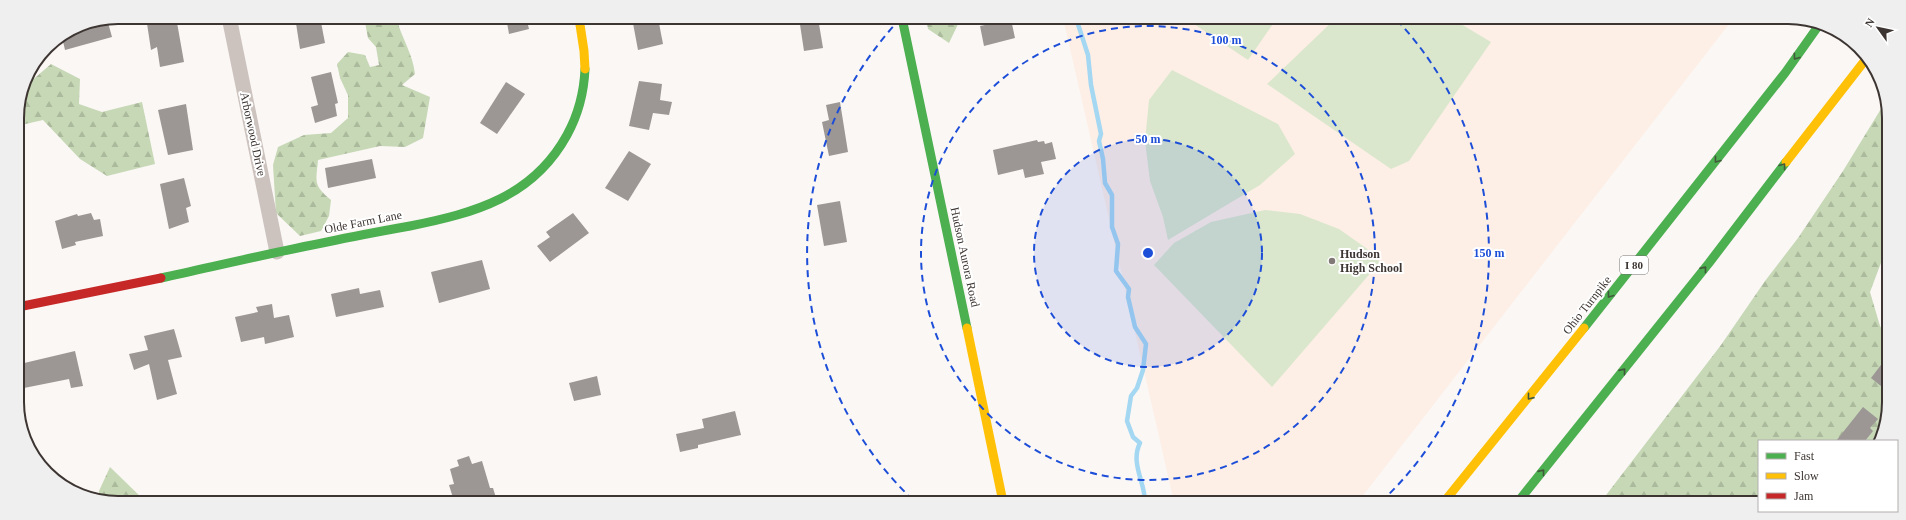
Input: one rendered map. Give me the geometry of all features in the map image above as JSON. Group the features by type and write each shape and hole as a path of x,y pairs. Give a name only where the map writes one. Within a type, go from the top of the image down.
{"main road":[{"name":"Olde Farm Lane","path":"24,306 461,215 492,204 531,180 547,164 562,143 577,111 582,94 585,69 579,24"},
{"name":"Hudson Aurora Road","path":"903,24 1002,496"},
{"name":"Ohio Turnpike","path":"1449,496 1581,332 1785,73 1816,29"},
{"path":"1522,496 1709,263 1863,63"}],"street":[{"name":"Arborwood Drive","path":"230,24 277,252"}],"shaded area":[{"name":"Hudson High School","path":"1064,24 1729,24 1363,496 1173,496"}],"green space":[{"path":"365,24 398,24 412,59 415,74 402,85 430,97 423,138 405,147 380,146 318,160 316,178 318,187 331,200 329,216 321,231 300,236 276,213 273,165 278,147 304,135 331,133 348,118 348,95 340,78 337,64 348,52 365,55 370,67 379,65 376,47 368,38"},
{"path":"927,24 958,24 949,43 928,29"},
{"path":"1194,24 1273,24 1248,60"},
{"path":"1330,24 1461,24 1491,42 1409,161 1391,169 1267,84"},
{"path":"51,64 80,79 79,104 102,112 142,102 155,164 107,176 80,159 43,120 24,124 24,112 27,94 32,80"},
{"path":"1172,70 1278,124 1295,154 1260,185 1168,240 1163,217 1150,181 1145,141 1149,100"},
{"path":"1881,108 1882,260 1870,292 1882,329 1882,408 1879,426 1874,440 1758,440 1758,496 1605,496 1721,345 1765,281 1798,238 1843,171"},
{"path":"1265,210 1300,214 1339,229 1366,248 1380,262 1272,387 1154,265 1174,243 1211,222"},
{"path":"110,467 140,496 106,495 99,494"}],"building":[{"path":"147,24 177,24 184,62 160,67 157,47 151,50"},
{"path":"296,24 321,24 325,43 300,49"},
{"path":"507,24 528,24 529,29 509,34"},
{"path":"633,24 659,24 663,44 638,50"},
{"path":"800,24 819,24 823,48 804,51"},
{"path":"1012,24 1015,38 984,46 980,26"},
{"path":"109,25 112,37 65,50 63,42 71,37 94,27"},
{"path":"331,72 338,103 335,104 337,116 315,123 311,107 318,105 311,77"},
{"path":"639,81 662,84 660,100 672,102 669,115 653,113 649,130 629,126"},
{"path":"506,82 525,94 497,134 480,123"},
{"path":"840,102 848,152 829,156 822,122 829,120 826,105"},
{"path":"186,104 193,150 168,155 158,110"},
{"path":"1037,140 1038,142 1044,141 1045,144 1052,142 1056,159 1041,162 1044,174 1025,178 1023,169 998,175 993,150"},
{"path":"629,151 651,164 628,201 605,188"},
{"path":"372,159 376,178 328,188 325,168"},
{"path":"184,178 191,206 186,208 189,222 169,229 160,184"},
{"path":"840,201 847,242 824,246 817,205"},
{"path":"91,213 94,220 100,219 103,236 75,242 76,245 62,249 55,221 77,214 78,216"},
{"path":"573,213 589,233 550,262 537,246 550,237 546,232"},
{"path":"482,260 490,289 439,303 431,272"},
{"path":"359,288 360,294 380,290 384,307 336,317 331,294"},
{"path":"272,304 274,318 289,315 294,337 265,344 264,337 241,342 235,317 258,312 256,307"},
{"path":"174,329 182,357 168,360 177,394 157,400 149,364 134,370 129,354 148,350 144,336"},
{"path":"75,351 83,386 71,388 69,379 24,388 24,363"},
{"path":"1882,364 1882,387 1871,378"},
{"path":"597,376 601,395 574,401 569,383"},
{"path":"1863,407 1878,419 1870,428 1873,431 1866,440 1837,440"},
{"path":"735,411 741,435 698,445 698,448 680,452 676,434 704,428 702,419"},
{"path":"469,456 472,464 482,461 490,488 493,488 495,496 452,496 449,485 454,484 450,469 459,466 457,460"}],"waterway":[{"path":"1078,24 1088,55 1091,85 1101,134 1099,141 1103,159 1105,183 1112,195 1112,227 1118,244 1116,271 1129,289 1128,297 1135,327 1146,344 1143,370 1137,388 1131,396 1127,421 1133,437 1140,443 1137,450 1137,465 1144,496"}],"traffic: fast":[{"path":"903,24 967,328"},
{"path":"1584,328 1785,73 1816,29"},
{"path":"161,278 434,221 479,208 500,199 520,188 537,174 553,156 567,135 580,103 585,69"},
{"path":"1523,496 1709,263 1786,162"}],"traffic: slow":[{"path":"580,24 585,69"},
{"path":"1786,162 1863,63"},
{"path":"967,328 1002,496"},
{"path":"1449,496 1584,328"}],"traffic: jam":[{"path":"24,306 161,278"}],"place":[{"name":"Hudson High School","path":"1332,261"}]}
